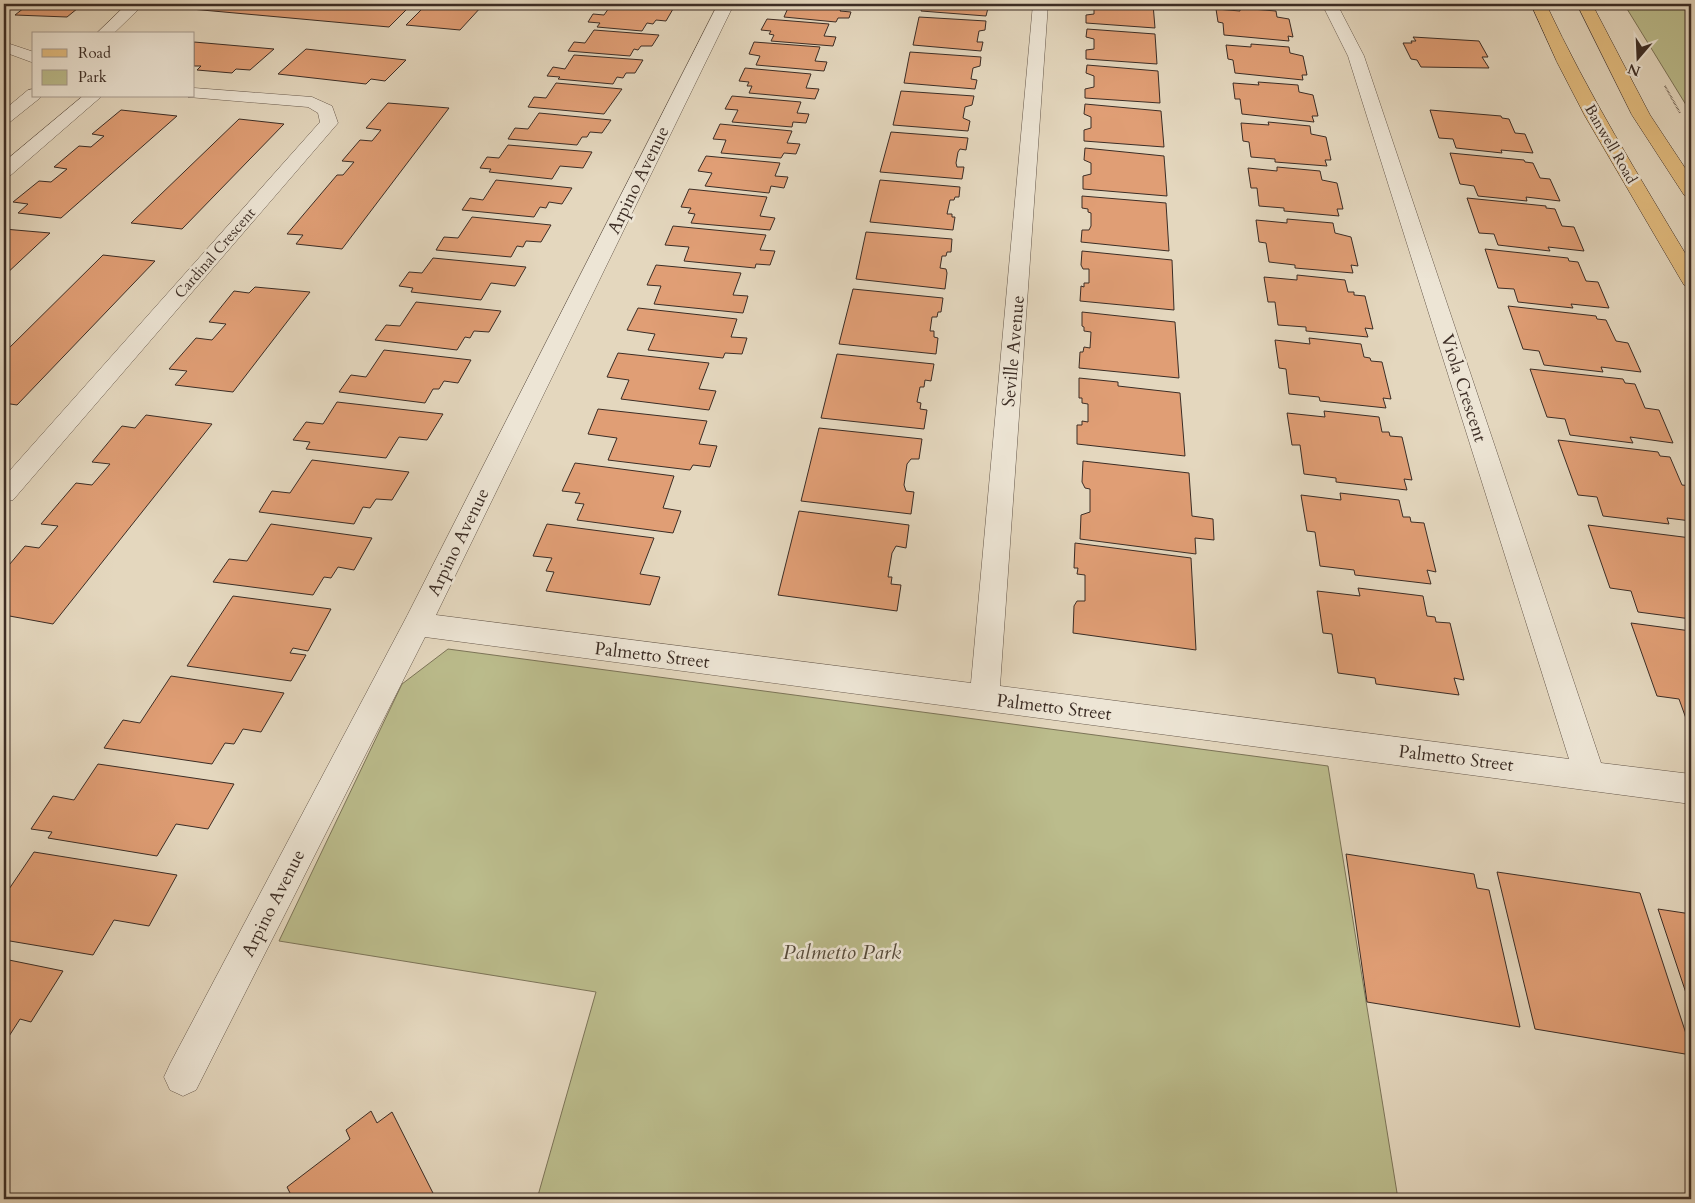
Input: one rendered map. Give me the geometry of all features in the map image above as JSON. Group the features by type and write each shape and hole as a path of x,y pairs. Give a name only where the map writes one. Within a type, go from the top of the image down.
{"main road":[{"name":"Banwell Road","path":"1538,4 1565,62 1594,116 1691,280"},
{"path":"1584,4 1641,115 1691,192"}],"street":[{"path":"106,32 136,4"},
{"name":"Arpino Avenue","path":"183,1077 417,624 726,4"},
{"name":"Seville Avenue","path":"984,698 1041,4"},
{"name":"Viola Crescent","path":"1330,4 1356,56 1590,776"},
{"path":"4,46 32,57"},
{"name":"Cardinal Crescent","path":"4,493 329,123 326,110 312,102 195,94"},
{"path":"4,118 32,96"},
{"path":"4,171 92,98"},
{"name":"Palmetto Street","path":"417,624 1691,789"}],"green space":[{"path":"1624,4 1691,4 1691,113"},
{"name":"Palmetto Park","path":"448,649 1328,766 1398,1199 537,1199 596,992 279,941 402,684"}],"building":[{"path":"29,4 83,4 67,17 15,15"},
{"path":"197,4 412,4 389,27 191,9"},
{"path":"427,4 482,6 460,30 406,25"},
{"path":"615,4 659,4 657,7"},
{"path":"774,4 843,4 840,11 851,12 849,18 838,18 836,22 784,17 788,8 773,7"},
{"path":"923,4 983,4 982,6 988,8 986,16 921,11"},
{"path":"1090,4 1153,4 1155,28 1086,23 1086,15 1094,14 1094,5"},
{"path":"611,5 673,9 666,21 656,20 653,24 647,23 642,31 597,27 600,23 588,22 593,14 604,15"},
{"path":"1240,8 1276,11 1277,17 1289,19 1293,37 1288,36 1289,41 1224,35 1223,23 1218,22 1216,9 1240,11"},
{"path":"919,17 986,21 985,30 979,31 977,42 983,42 981,51 913,45"},
{"path":"767,19 829,24 824,36 836,37 833,46 771,41 774,35 769,34 771,31 761,30"},
{"path":"1087,29 1155,34 1157,64 1086,59 1086,50 1094,49 1094,39 1086,37"},
{"path":"594,30 659,35 652,46 641,46 638,50 634,49 630,56 568,51 574,42 585,43"},
{"path":"1413,37 1479,41 1488,57 1482,57 1489,68 1421,67 1417,60 1411,59 1403,43 1416,41"},
{"path":"195,42 274,49 250,70 236,69 232,73 197,70 201,66 195,66"},
{"path":"754,42 820,47 815,61 827,62 824,71 756,65 760,56 749,54"},
{"path":"1251,44 1289,47 1290,53 1303,56 1307,75 1302,75 1303,80 1235,73 1233,60 1228,59 1226,45 1251,47"},
{"path":"306,49 406,60 385,81 371,79 366,84 278,74"},
{"path":"910,52 981,57 980,66 973,68 971,79 977,80 975,89 904,83"},
{"path":"574,55 643,60 635,73 626,73 623,78 617,77 613,84 558,79 560,77 547,76 553,67 565,69"},
{"path":"1087,65 1158,71 1160,103 1085,98 1085,89 1094,87 1094,76 1086,73"},
{"path":"745,68 811,74 806,88 819,89 815,99 749,93 752,86 747,86 749,82 739,81"},
{"path":"1258,82 1298,85 1299,92 1313,95 1318,116 1312,116 1314,122 1242,114 1240,99 1235,99 1233,83 1259,85"},
{"path":"556,83 622,89 604,114 528,107 534,97 546,98"},
{"path":"901,91 974,96 972,105 965,107 963,118 970,121 968,131 893,125"},
{"path":"732,96 801,102 797,113 809,114 806,123 793,122 792,127 732,122 738,110 725,109"},
{"path":"388,103 449,108 342,249 296,244 303,235 287,234 337,175 343,175 354,162 342,161 360,140 372,141 381,130 366,128"},
{"path":"1085,104 1161,111 1164,147 1084,141 1084,130 1091,128 1091,117 1084,114"},
{"path":"121,110 177,116 61,218 18,213 28,204 13,202 39,181 51,182 67,169 54,167 79,146 91,147 104,136 92,134"},
{"path":"1430,110 1501,116 1502,118 1509,119 1515,133 1525,134 1533,153 1501,150 1502,153 1456,148 1453,139 1439,138"},
{"path":"539,113 611,120 602,133 590,132 587,137 582,137 577,145 508,139 515,128 528,129"},
{"path":"239,119 284,124 182,229 131,223"},
{"path":"1268,122 1310,126 1311,134 1326,137 1331,160 1325,160 1327,166 1275,162 1275,159 1251,157 1249,142 1243,141 1241,123 1269,125"},
{"path":"720,124 792,131 787,143 800,144 796,154 784,153 781,158 721,153 726,140 713,139"},
{"path":"891,132 968,138 966,150 960,149 956,163 957,167 964,167 962,179 880,172"},
{"path":"508,145 592,152 583,168 560,166 552,179 489,172 491,169 480,168 487,157 499,158"},
{"path":"1085,148 1164,156 1167,196 1083,189 1083,176 1091,174 1091,163 1084,160"},
{"path":"1450,153 1524,160 1525,162 1533,163 1540,178 1550,179 1560,201 1526,197 1527,201 1478,196 1474,186 1460,184"},
{"path":"706,156 780,163 775,176 788,177 784,188 771,186 769,193 705,186 712,173 698,171"},
{"path":"1277,167 1320,171 1322,180 1337,183 1343,209 1337,209 1339,216 1284,211 1284,208 1259,206 1257,188 1251,188 1248,168 1277,171"},
{"path":"496,180 572,188 562,204 549,202 546,208 540,207 534,217 462,210 470,198 483,200"},
{"path":"880,180 960,187 959,197 950,200 947,214 952,214 952,217 955,217 953,230 870,222"},
{"path":"689,189 767,197 760,216 775,218 770,230 691,223 695,214 688,213 691,208 681,207"},
{"path":"1082,196 1166,203 1169,251 1081,242 1082,230 1089,230 1091,226 1091,213 1088,212 1088,209 1082,208"},
{"path":"1467,198 1546,206 1546,208 1555,209 1562,226 1574,227 1584,251 1548,247 1550,251 1498,245 1494,234 1479,233"},
{"path":"472,217 551,225 541,242 526,241 523,247 517,246 511,257 436,250 444,237 458,238"},
{"path":"1287,219 1333,223 1335,233 1351,237 1358,266 1351,265 1353,273 1295,268 1295,265 1269,262 1266,243 1259,242 1256,220 1287,223"},
{"path":"673,226 766,235 760,250 775,251 770,265 756,264 755,268 684,261 689,247 665,245"},
{"path":"4,229 50,233 4,276"},
{"path":"866,232 952,239 951,252 947,252 946,256 942,256 940,268 946,269 947,273 945,289 856,279"},
{"path":"1485,249 1568,258 1569,261 1578,262 1586,281 1598,282 1609,308 1571,304 1573,308 1518,302 1514,289 1498,288"},
{"path":"1082,251 1172,260 1174,310 1080,301 1081,286 1084,287 1084,283 1089,283 1089,269 1083,269 1081,265"},
{"path":"103,255 155,261 17,405 4,403 4,353"},
{"path":"433,258 526,267 515,286 491,283 481,300 411,292 413,288 399,286 409,272 422,273"},
{"path":"656,265 741,273 733,295 748,296 743,313 654,304 661,286 647,285"},
{"path":"1297,275 1345,280 1348,292 1354,292 1354,295 1365,296 1373,329 1365,328 1368,337 1306,331 1306,327 1278,325 1275,302 1268,302 1264,277 1297,280"},
{"path":"255,287 310,292 233,392 175,385 187,371 169,369 196,338 212,340 226,324 209,322 234,291 249,293"},
{"path":"853,289 943,298 941,312 938,312 937,317 932,317 930,331 934,331 934,337 938,338 936,354 839,344"},
{"path":"416,302 501,311 489,332 474,331 470,338 465,337 457,350 375,340 386,325 400,326"},
{"path":"1508,306 1596,316 1597,319 1606,320 1616,341 1628,343 1641,372 1601,367 1603,372 1544,365 1539,351 1523,349"},
{"path":"638,308 737,319 731,337 747,338 742,354 725,353 723,358 648,350 655,334 627,330"},
{"path":"1082,312 1175,322 1179,378 1079,368 1080,352 1083,352 1084,347 1090,348 1091,332 1084,331"},
{"path":"1309,338 1361,344 1364,357 1370,358 1371,361 1382,362 1391,399 1383,398 1386,408 1320,401 1319,397 1289,394 1286,369 1279,368 1275,340 1310,344"},
{"path":"384,350 471,360 458,383 444,381 439,389 433,389 425,403 339,392 351,375 366,377"},
{"path":"618,353 709,363 699,389 716,391 709,410 621,399 629,380 607,377"},
{"path":"837,354 934,364 931,381 925,380 924,387 920,387 917,402 921,403 920,409 927,410 924,429 821,418"},
{"path":"1530,369 1623,379 1625,383 1635,384 1645,408 1659,410 1673,443 1630,437 1633,443 1570,435 1565,419 1547,417"},
{"path":"1079,378 1118,382 1118,386 1180,393 1185,456 1077,444 1077,425 1082,425 1082,421 1088,422 1088,404 1082,403 1082,398 1079,398"},
{"path":"337,402 443,414 427,440 399,437 386,458 306,449 310,442 293,440 306,422 323,424"},
{"path":"598,409 707,421 699,444 717,446 710,467 693,465 690,470 608,460 617,438 588,434"},
{"path":"1324,411 1379,417 1382,432 1389,432 1390,436 1402,437 1412,480 1404,479 1407,490 1336,482 1336,478 1304,474 1300,445 1292,445 1287,413 1325,417"},
{"path":"146,415 212,424 53,624 4,615 4,571 25,546 39,548 58,526 41,524 76,483 92,485 110,464 92,462 122,426 135,428"},
{"path":"819,428 922,439 919,459 911,459 907,464 904,485 906,491 914,492 911,514 801,501"},
{"path":"1558,440 1658,452 1660,456 1670,457 1682,485 1691,486 1691,521 1667,518 1669,524 1603,516 1597,497 1578,495"},
{"path":"312,460 409,472 392,500 376,499 370,508 363,507 354,524 259,512 272,491 290,493"},
{"path":"1083,461 1189,473 1192,516 1213,519 1214,540 1195,538 1196,554 1080,539 1081,515 1090,512 1090,489 1085,488 1082,482"},
{"path":"575,463 674,476 663,508 681,511 673,533 577,520 584,504 575,503 580,493 562,491"},
{"path":"1340,493 1399,500 1403,517 1410,517 1411,522 1424,523 1436,572 1427,570 1431,584 1355,575 1354,570 1320,566 1315,532 1307,531 1301,495 1341,500"},
{"path":"799,511 909,525 906,548 896,546 892,553 888,577 892,577 891,584 901,585 897,611 778,595"},
{"path":"271,524 372,538 354,570 338,567 331,578 324,577 313,595 213,582 229,559 247,561"},
{"path":"547,524 654,538 640,574 660,577 650,605 546,591 554,572 546,571 552,558 533,556"},
{"path":"1588,525 1691,538 1691,619 1638,612 1631,591 1610,588"},
{"path":"1075,543 1191,558 1196,650 1073,633 1074,606 1077,601 1085,601 1085,575 1077,574 1078,568 1074,568"},
{"path":"1358,588 1423,596 1427,616 1435,617 1436,622 1450,623 1464,680 1454,678 1459,695 1376,684 1375,678 1338,673 1332,634 1323,633 1317,591 1360,596"},
{"path":"233,596 331,609 308,651 293,648 290,653 306,655 291,681 187,666"},
{"path":"1631,623 1691,631 1691,724 1688,724 1679,699 1657,696"},
{"path":"171,676 284,693 261,732 243,729 234,744 225,743 212,764 104,748 123,720 140,723"},
{"path":"98,764 234,784 208,829 176,824 157,856 48,838 52,832 31,829 53,796 74,800"},
{"path":"34,852 177,875 149,926 114,920 93,955 4,940 4,892 7,892"},
{"path":"1346,854 1474,874 1477,888 1489,890 1520,1027 1367,1002"},
{"path":"1497,872 1640,893 1691,1049 1691,1055 1535,1029"},
{"path":"1658,909 1691,914 1691,1008"},
{"path":"4,959 63,971 31,1022 20,1019 4,1044"},
{"path":"371,1111 377,1123 392,1112 436,1199 293,1199 287,1187 350,1139 346,1130"}]}
